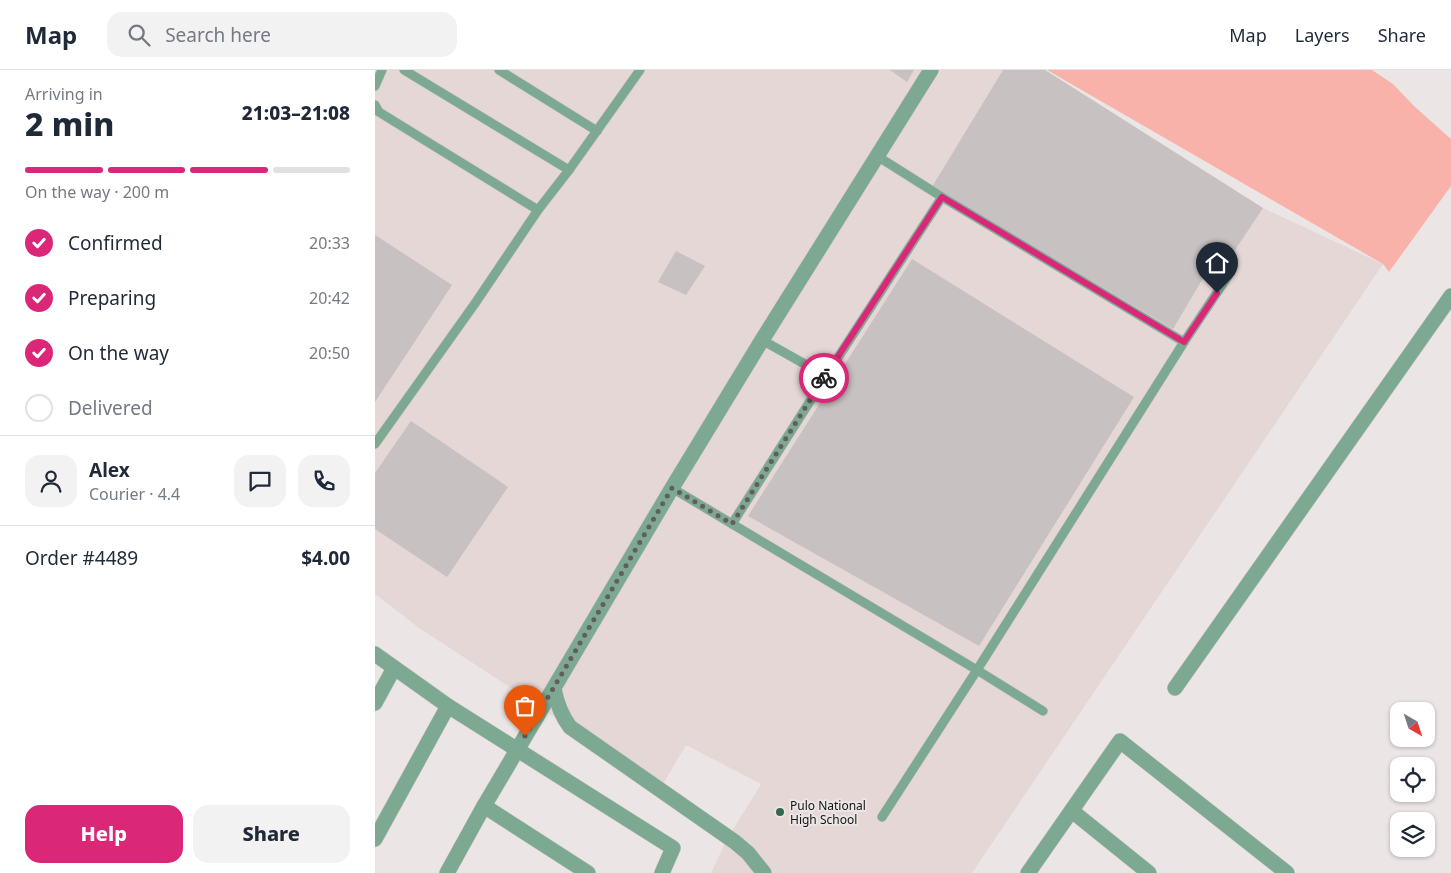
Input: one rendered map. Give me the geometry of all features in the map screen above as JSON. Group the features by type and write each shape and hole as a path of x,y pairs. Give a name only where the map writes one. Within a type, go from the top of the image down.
{"street":[{"path":"449,872 517,748 554,689 672,488 931,70"},
{"path":"1175,688 1451,296"},
{"path":"375,654 448,706 673,848 662,873"},
{"path":"375,703 394,668"},
{"path":"554,689 562,717 570,727 735,842 748,853 764,873"},
{"path":"375,839 448,706"},
{"path":"1028,873 1120,741 1287,873"},
{"path":"484,806 588,873"},
{"path":"1072,811 1149,873"}],"lane":[{"path":"375,86 382,70"},
{"path":"404,70 569,170"},
{"path":"499,70 597,131"},
{"path":"375,444 476,302 538,210 569,170 639,70"},
{"path":"375,105 379,112 538,210"},
{"path":"877,156 1184,342"},
{"path":"732,524 942,197"},
{"path":"882,817 1184,342 1228,276"},
{"path":"762,340 826,376"},
{"path":"672,488 1043,711"}],"shaded area":[{"path":"375,70 1045,70 1263,208 1383,264 972,873 711,873 726,841 761,784 686,745 658,793 542,708 419,628 375,594"},
{"path":"1047,70 1372,70 1393,84 1414,106 1451,139 1451,186 1389,272 1383,264"}],"building":[{"path":"890,70 914,70 907,82"},
{"path":"1003,70 1045,70 1263,208 1221,271 1212,263 1173,329 932,187"},
{"path":"375,235 452,285 375,402"},
{"path":"676,251 705,266 686,295 658,282"},
{"path":"912,259 1134,397 979,646 748,516"},
{"path":"411,421 508,487 447,577 375,529 375,473"}],"way so far":[{"path":"525,736 672,488 732,524 824,378"}],"place":[{"name":"Pulo National High School","path":"780,812"}],"route":[{"path":"824,378 942,197 1184,342 1217,293"}]}
